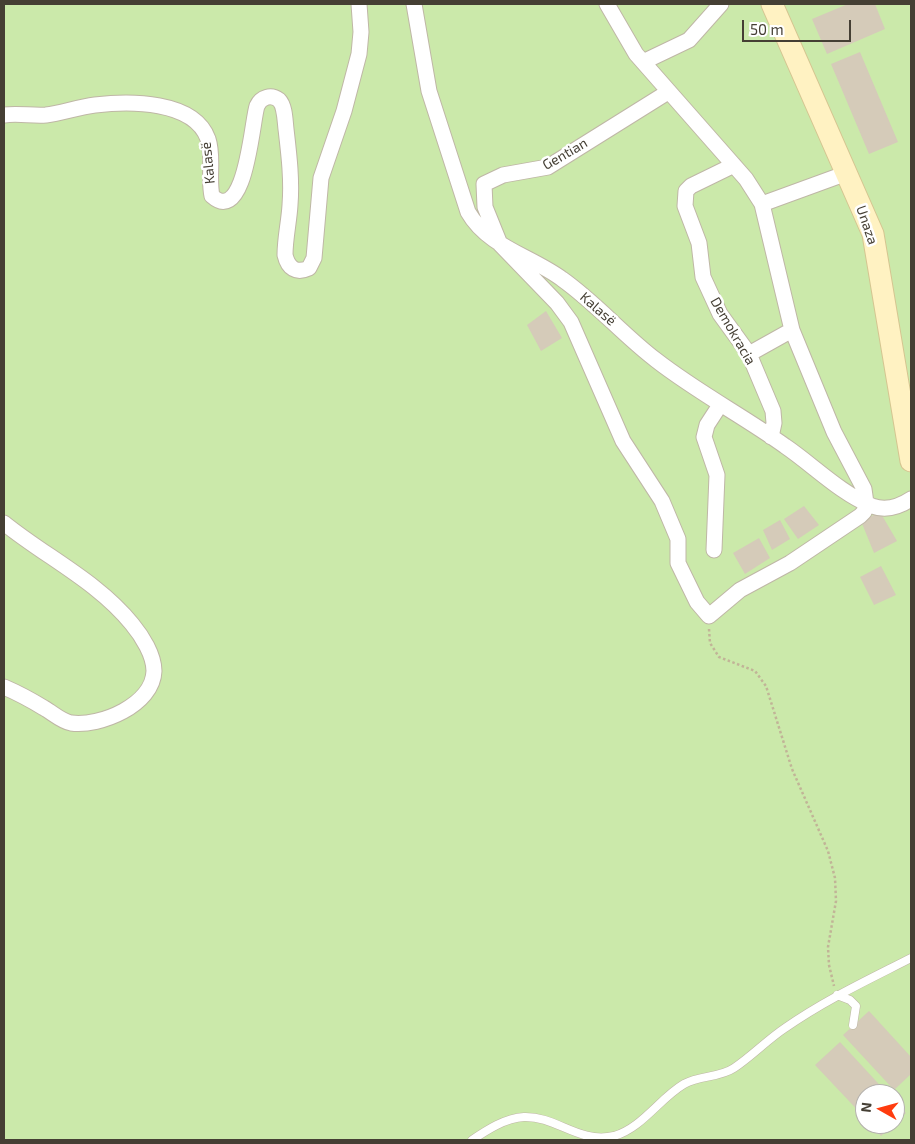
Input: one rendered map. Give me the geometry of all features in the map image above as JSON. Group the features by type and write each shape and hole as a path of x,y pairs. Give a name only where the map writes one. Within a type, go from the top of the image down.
{"main road":[{"name":"Unaza","path":"772,4 873,234 911,462"}],"street":[{"name":"Kalasë","path":"4,115 44,115 95,105 121,104 174,108 188,115 205,133 210,154 210,187 212,196 217,201 223,201 229,200 235,195 241,183 253,137 258,105 262,99 269,96 277,99 282,104 285,120 291,176 285,246 287,262 296,270 309,268 317,244 321,178 344,111 359,54 361,32 359,4"},
{"name":"Kalasë","path":"414,4 429,91 468,212 474,223 500,244 562,278 656,360 866,503 884,509 894,508 911,499"},
{"path":"500,244 557,303 571,322 623,441 662,501 678,539 678,563 697,602 709,616 740,590 790,563 864,512 866,503 864,489 834,432 792,330 762,204 746,179 643,62 628,42 607,4"},
{"path":"643,62 689,40 721,4"},
{"name":"Gentian","path":"500,244 485,207 484,184 490,179 503,175 548,167 668,92"},
{"name":"Demokracia","path":"734,165 691,186 686,191 684,197 685,206 699,243 703,277 720,314 749,354 773,411 774,423 771,437"},
{"path":"762,204 846,173"},
{"path":"749,354 792,330"},
{"path":"714,550 717,475 704,437 707,425 720,404"},
{"path":"4,523 60,561 118,608 149,650 154,669 149,688 127,709 109,717 84,722 65,721 17,692 4,687"}],"lane":[{"path":"472,1140 491,1128 523,1117 537,1118 578,1136 592,1139 617,1136 685,1083 714,1077 733,1069 783,1029 836,995 911,958"},
{"path":"836,995 850,1000 856,1006 853,1025"}],"path":[{"path":"709,616 710,643 719,657 755,671 766,686 792,769 828,851 834,878 836,901 828,947 829,965 836,995"}],"green space":[{"path":"4,4 911,4 911,1140 4,1140"}],"building":[{"path":"848,4 875,4 885,29 827,54 812,19"},
{"path":"860,52 898,142 869,154 831,64"},
{"path":"546,311 562,338 541,351 527,325"},
{"path":"804,506 819,525 798,539 784,519"},
{"path":"880,512 897,541 874,553 861,521"},
{"path":"780,520 790,539 772,550 763,530"},
{"path":"759,538 770,558 745,574 733,553"},
{"path":"881,566 896,595 874,605 860,577"},
{"path":"869,1011 911,1057 911,1074 900,1084 888,1084 843,1035"},
{"path":"840,1042 879,1084 855,1084 855,1107 815,1065"}]}
